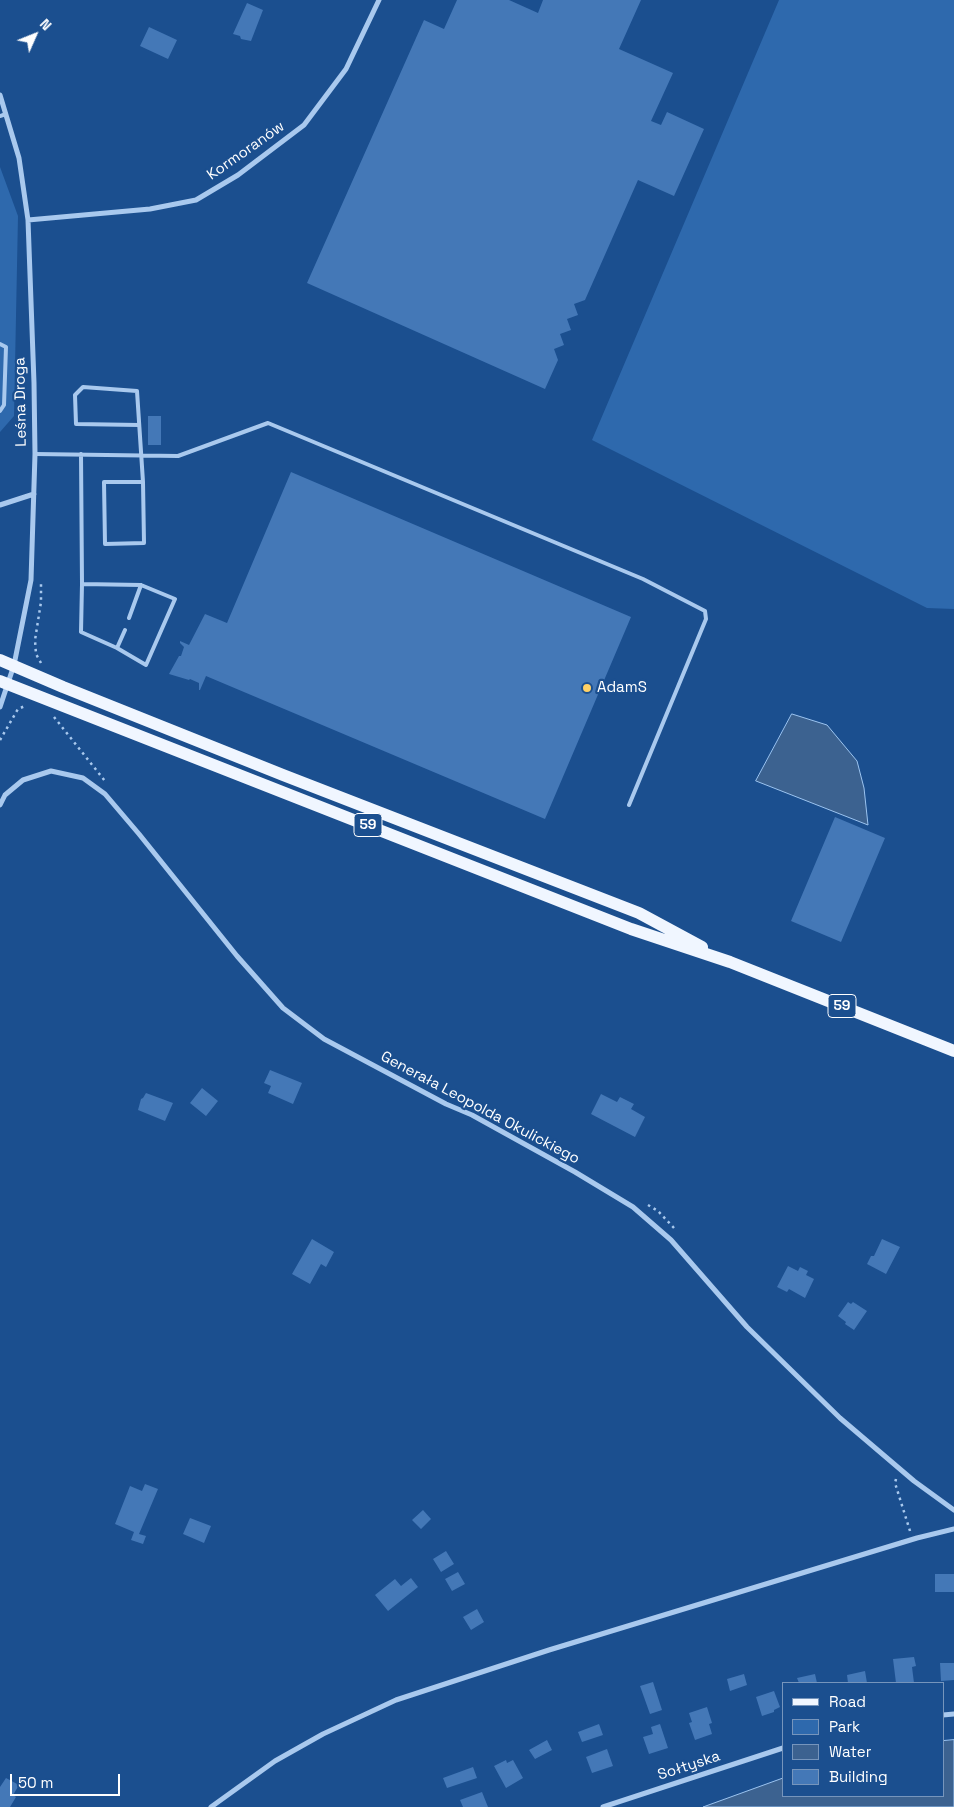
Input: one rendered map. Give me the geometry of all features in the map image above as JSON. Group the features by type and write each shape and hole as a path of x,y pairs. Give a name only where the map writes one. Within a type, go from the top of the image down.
{"main road":[{"name":"59","path":"0,660 282,774 639,913 730,962"},
{"name":"59","path":"4,683 631,929 730,962 954,1051"}],"street":[{"name":"Kormoranów","path":"28,220 170,206 196,200 238,175 304,125 346,69 379,0"},
{"name":"Leśna Droga","path":"0,95 3,115 19,158 28,220 34,383 34,494 31,580 14,665 4,683 0,707"},
{"path":"0,504 34,494"},
{"name":"Generała Leopolda Okulickiego","path":"0,805 5,795 23,780 51,771 83,778 105,794 237,956 283,1008 324,1039 446,1104 472,1115 633,1207 671,1240 748,1327 840,1418 902,1471 954,1510"},
{"path":"211,1807 290,1752 354,1718 404,1697 549,1650 917,1538 954,1529"},
{"name":"Sołtyska","path":"603,1807 782,1748"}],"lane":[{"path":"0,344 6,347 4,406 0,411"},
{"path":"139,425 76,424 75,395 83,387 136,391 139,425 141,456 142,482 144,543 105,544 104,482 142,482"},
{"path":"34,454 178,456 268,423 643,579 705,612 706,619 628,805"},
{"path":"81,454 81,632 117,648 146,664 175,599 141,585 82,584"},
{"path":"129,618 141,585"},
{"path":"117,648 125,630"}],"path":[{"path":"0,740 18,709 30,704"},
{"path":"642,1201 658,1211 678,1232"},
{"path":"902,1471 896,1478 895,1483 909,1528"}],"green space":[{"path":"779,0 954,0 954,609 927,608 592,440"},
{"path":"0,167 18,216 14,416 0,432"}],"water":[{"path":"792,714 827,725 857,761 864,788 868,825 756,781"},
{"path":"954,1740 954,1807 703,1807 782,1778 782,1797 944,1797 944,1741"}],"building":[{"path":"457,0 509,0 538,13 543,0 641,0 619,49 673,73 651,121 661,125 667,112 704,129 674,196 638,180 585,300 574,304 578,315 567,319 571,330 560,334 564,345 554,349 558,360 545,389 307,283 424,20 444,29"},
{"path":"247,3 263,10 251,41 241,39 240,36 233,34"},
{"path":"149,27 177,40 168,59 140,46"},
{"path":"148,416 161,416 161,445 148,445"},
{"path":"291,472 631,617 545,819 206,676 199,690 199,683 169,674 179,656 181,656 184,647 180,641 189,645 205,614 227,623"},
{"path":"835,817 885,838 841,942 791,921"},
{"path":"270,1070 302,1083 293,1104 268,1093 271,1086 264,1083"},
{"path":"202,1088 218,1101 206,1116 190,1103"},
{"path":"146,1093 173,1103 165,1121 138,1110 141,1099"},
{"path":"601,1094 617,1102 620,1097 634,1104 631,1109 645,1117 635,1137 591,1114"},
{"path":"312,1239 334,1252 326,1267 321,1264 310,1284 292,1274"},
{"path":"882,1239 900,1247 886,1274 867,1264 871,1256 874,1256"},
{"path":"788,1266 798,1271 800,1267 808,1271 806,1275 814,1279 805,1298 789,1289 787,1292 777,1287"},
{"path":"848,1302 851,1304 853,1302 867,1311 854,1330 838,1316"},
{"path":"145,1484 158,1489 139,1534 146,1536 143,1544 131,1540 134,1532 115,1524 130,1486 142,1491"},
{"path":"423,1510 431,1519 421,1529 412,1520"},
{"path":"190,1518 211,1526 204,1543 183,1534"},
{"path":"446,1551 454,1564 441,1572 433,1559"},
{"path":"458,1572 465,1584 452,1591 445,1579"},
{"path":"935,1574 954,1574 954,1592 935,1592"},
{"path":"411,1578 418,1587 388,1611 375,1595 395,1579 401,1586"},
{"path":"477,1609 484,1622 471,1630 463,1617"},
{"path":"914,1657 916,1666 912,1667 914,1682 896,1682 893,1659"},
{"path":"940,1663 954,1663 954,1680 941,1681"},
{"path":"865,1671 867,1682 848,1682 847,1675"},
{"path":"744,1674 747,1685 730,1691 727,1679"},
{"path":"815,1674 817,1682 799,1682 797,1678"},
{"path":"653,1682 662,1710 650,1714 640,1686"},
{"path":"774,1691 780,1707 774,1710 774,1712 762,1716 756,1697"},
{"path":"707,1707 712,1723 709,1724 712,1734 695,1740 689,1723 692,1722 689,1713"},
{"path":"599,1724 603,1735 582,1742 578,1732"},
{"path":"660,1724 668,1748 649,1754 643,1737 653,1734 651,1727"},
{"path":"547,1740 552,1750 535,1759 529,1750"},
{"path":"607,1749 613,1766 592,1773 586,1757"},
{"path":"506,1760 507,1763 513,1760 523,1778 506,1788 494,1766"},
{"path":"473,1767 477,1778 447,1788 443,1778"},
{"path":"6,1778 19,1785 13,1795 16,1797 10,1807 0,1807 0,1787"},
{"path":"482,1792 488,1807 463,1807 460,1800"}],"place":[{"name":"AdamS","path":"587,688"}]}
